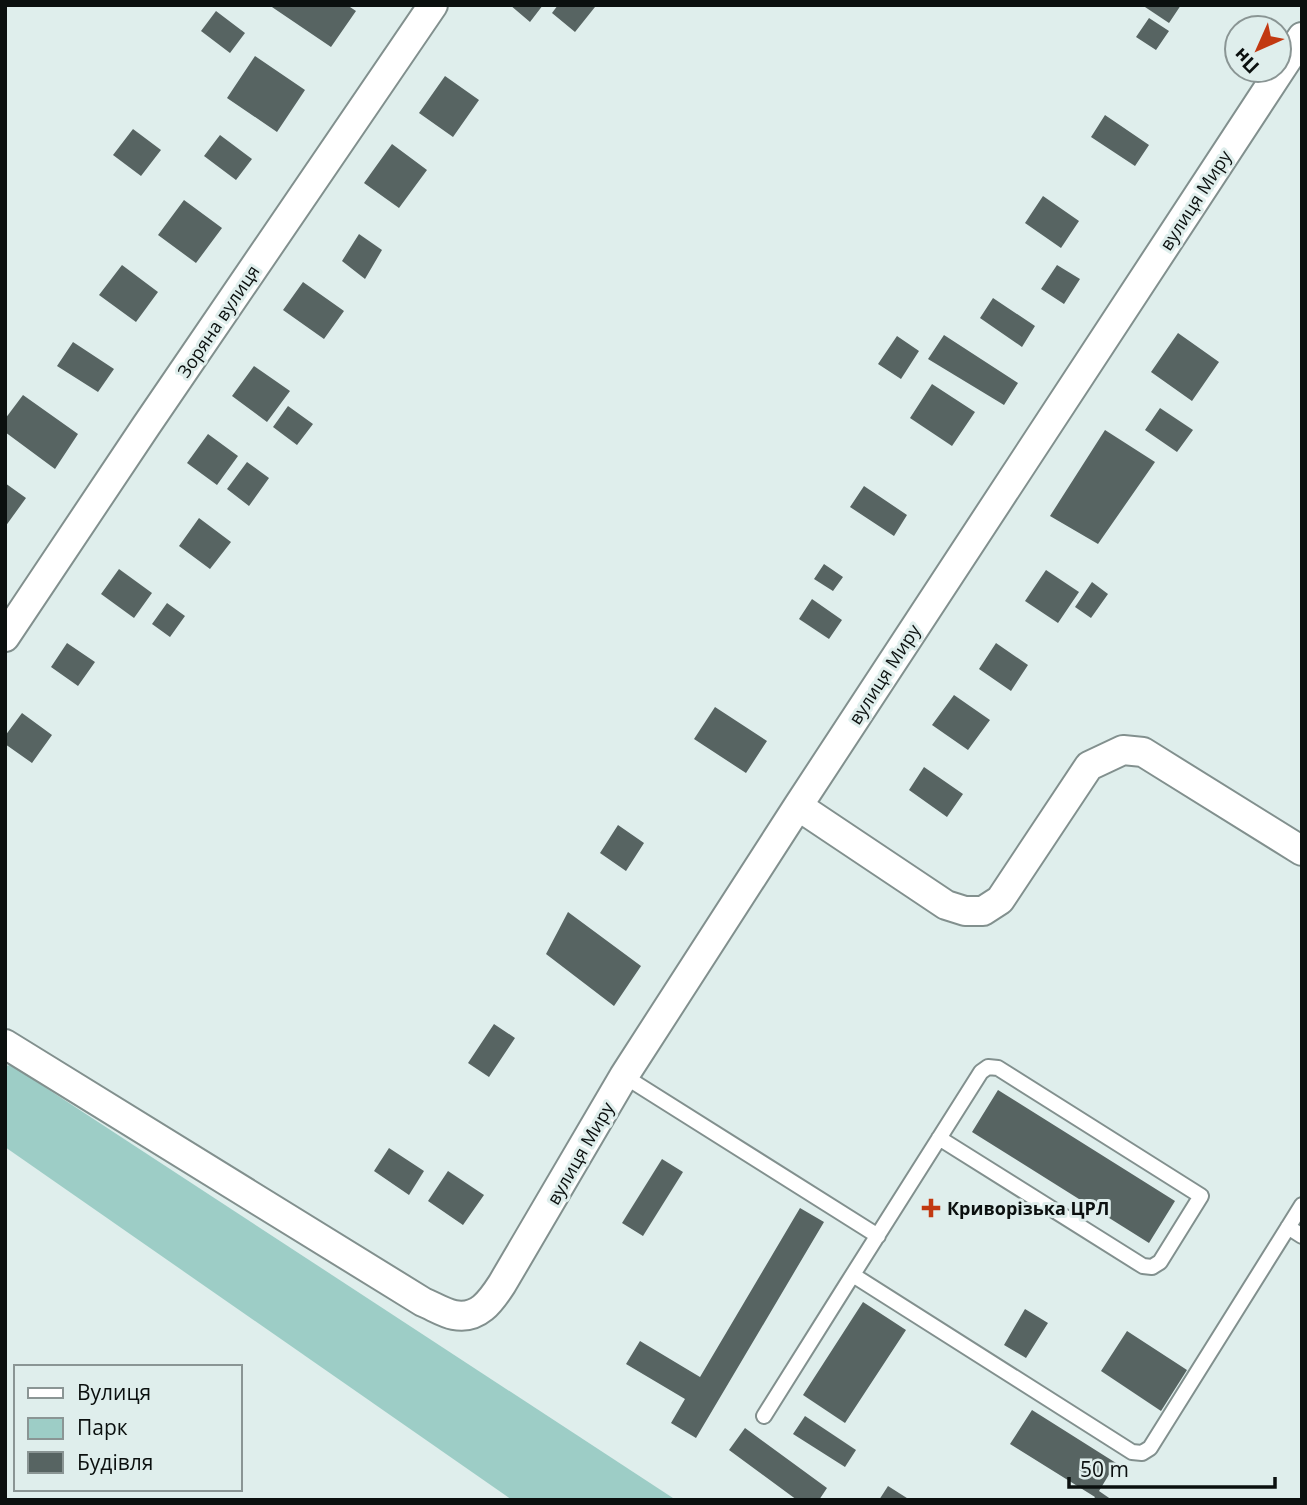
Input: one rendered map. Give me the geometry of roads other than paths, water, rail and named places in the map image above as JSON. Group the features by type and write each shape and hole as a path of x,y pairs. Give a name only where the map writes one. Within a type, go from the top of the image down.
{"street":[{"name":"Зоряна вулиця","path":"5,637 433,5"},
{"name":"вулиця Миру","path":"5,1044 423,1302 454,1315 473,1314 488,1305 624,1076 797,806 1302,37"},
{"path":"797,806 946,905 965,911 983,911 1000,900 1089,766 1123,750 1143,752 1302,851"}],"lane":[{"path":"764,1416 878,1236 939,1138 981,1072 988,1066 998,1068 1201,1196 1160,1262 1152,1268 1143,1266 939,1138"},
{"path":"624,1076 878,1236"},
{"path":"853,1275 1132,1452 1142,1453 1150,1448 1302,1205"},
{"path":"1288,1227 1302,1236"}],"place":[{"name":"Криворізька ЦРЛ","path":"931,1208"}]}
